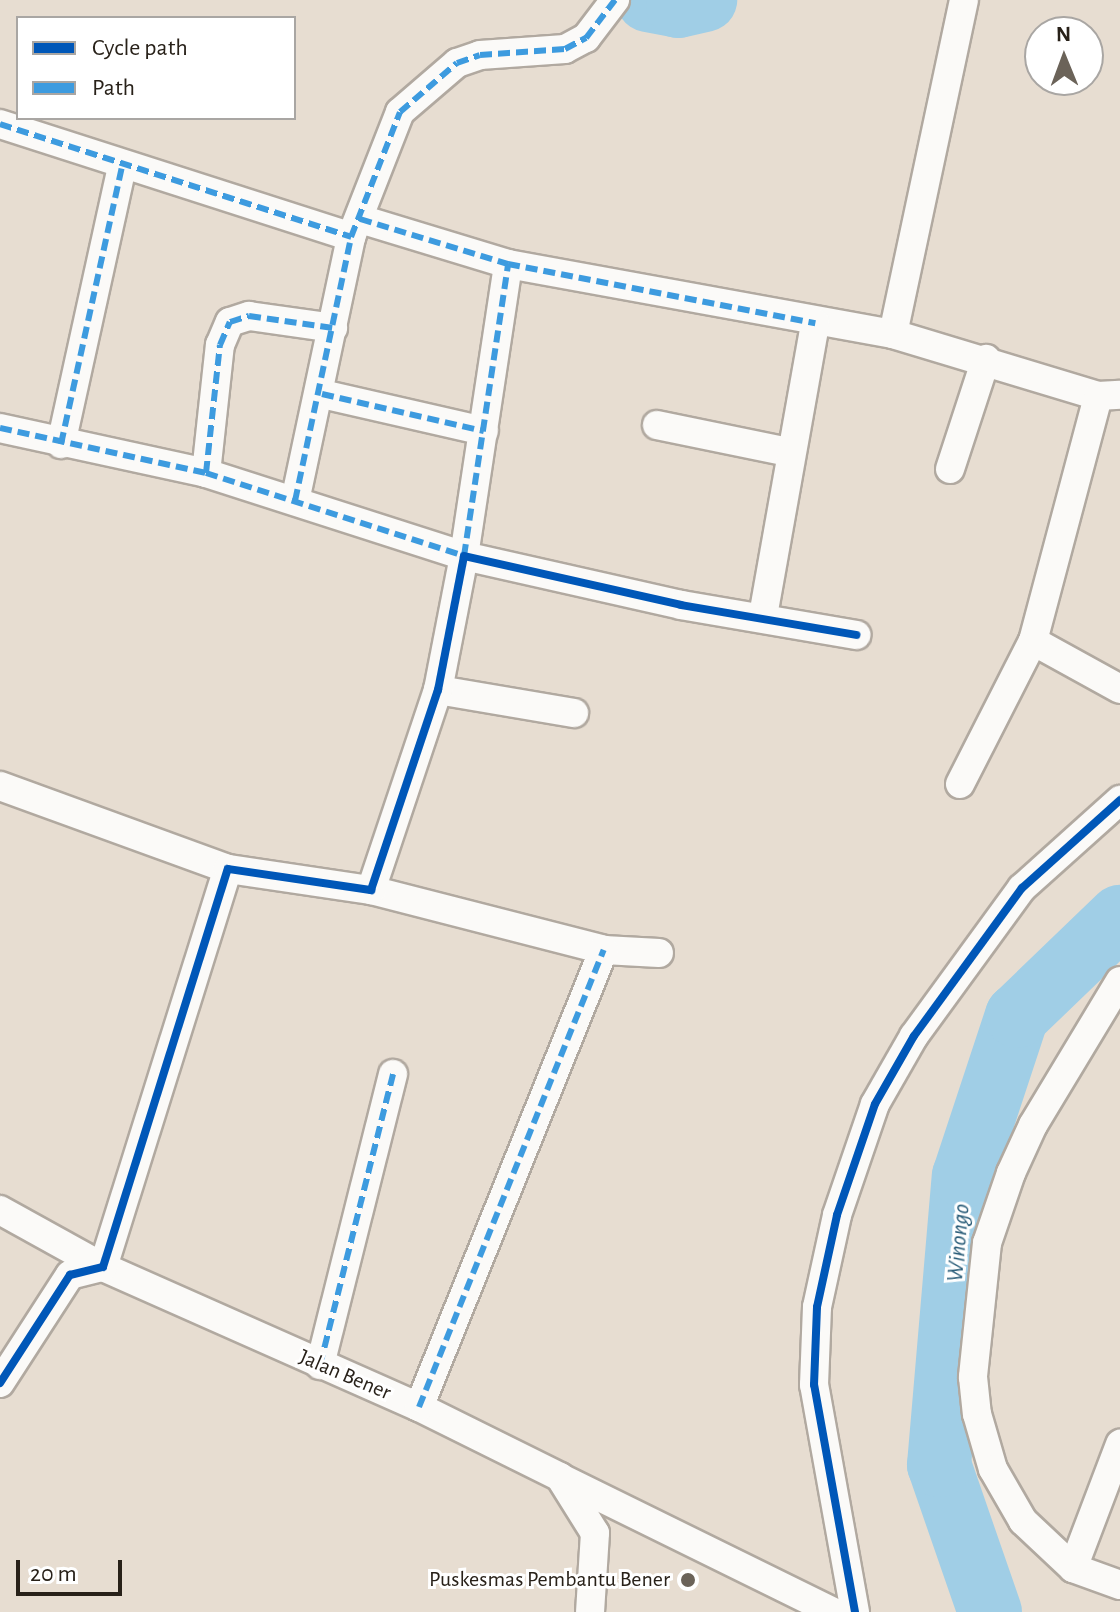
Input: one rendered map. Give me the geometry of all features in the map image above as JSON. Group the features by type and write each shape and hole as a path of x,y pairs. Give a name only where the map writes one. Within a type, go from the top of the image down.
{"street":[{"path":"295,501 322,394 355,228 370,179 400,112 436,77 480,55 547,54 586,38 615,0"},
{"path":"893,334 964,0"},
{"path":"0,124 122,167 355,228 508,264 815,323 893,334 1109,395 1033,641 960,784"},
{"path":"61,444 122,167"},
{"path":"371,890 438,690 464,556 508,264"},
{"path":"206,473 220,345 230,322 249,316 333,328"},
{"path":"763,616 789,452 815,323"},
{"path":"950,469 986,359"},
{"path":"322,394 484,431"},
{"path":"657,425 789,452"},
{"path":"0,428 61,444 206,473 464,556 681,605 763,616 856,635"},
{"path":"1033,641 1120,689"},
{"path":"438,690 574,713"},
{"path":"0,786 228,869 371,890 604,950 659,953"},
{"path":"855,1612 820,1442 814,1385 817,1307 837,1215 875,1104 914,1036 1022,888 1120,800"},
{"path":"0,1383 70,1275 103,1267 228,869"},
{"path":"419,1407 604,950"},
{"path":"1120,981 1033,1125 1011,1173 987,1243 975,1350 977,1414 993,1469 1023,1521 1073,1568 1120,1585"},
{"path":"320,1365 393,1074"},
{"name":"Jalan Bener","path":"0,1210 103,1267 419,1407 833,1612"},
{"path":"1073,1568 1120,1444"},
{"path":"560,1477 595,1533 590,1612"}],"waterway":[{"name":"Winongo","path":"648,0 678,6 705,0"},
{"name":"Winongo","path":"990,1612 939,1465 964,1176 1017,1016 1120,917"}],"marked path":[{"path":"295,501 351,237 400,112 457,63 480,55 565,49 586,38 615,0"},
{"path":"0,124 351,237"},
{"path":"61,444 122,167"},
{"path":"360,219 508,264 815,323"},
{"path":"0,428 206,473 464,556 508,264"},
{"path":"206,473 220,345 230,322 249,316 333,328"},
{"path":"322,394 484,431"},
{"path":"419,1407 604,950"},
{"path":"320,1365 393,1074"}],"cycle path":[{"path":"0,1383 70,1275 103,1267 228,869 371,890 438,690 464,556 681,605 856,635"},
{"path":"855,1612 814,1385 817,1307 837,1215 875,1104 914,1036 1022,888 1120,800"}],"place":[{"name":"Puskesmas Pembantu Bener","path":"688,1580"}]}
